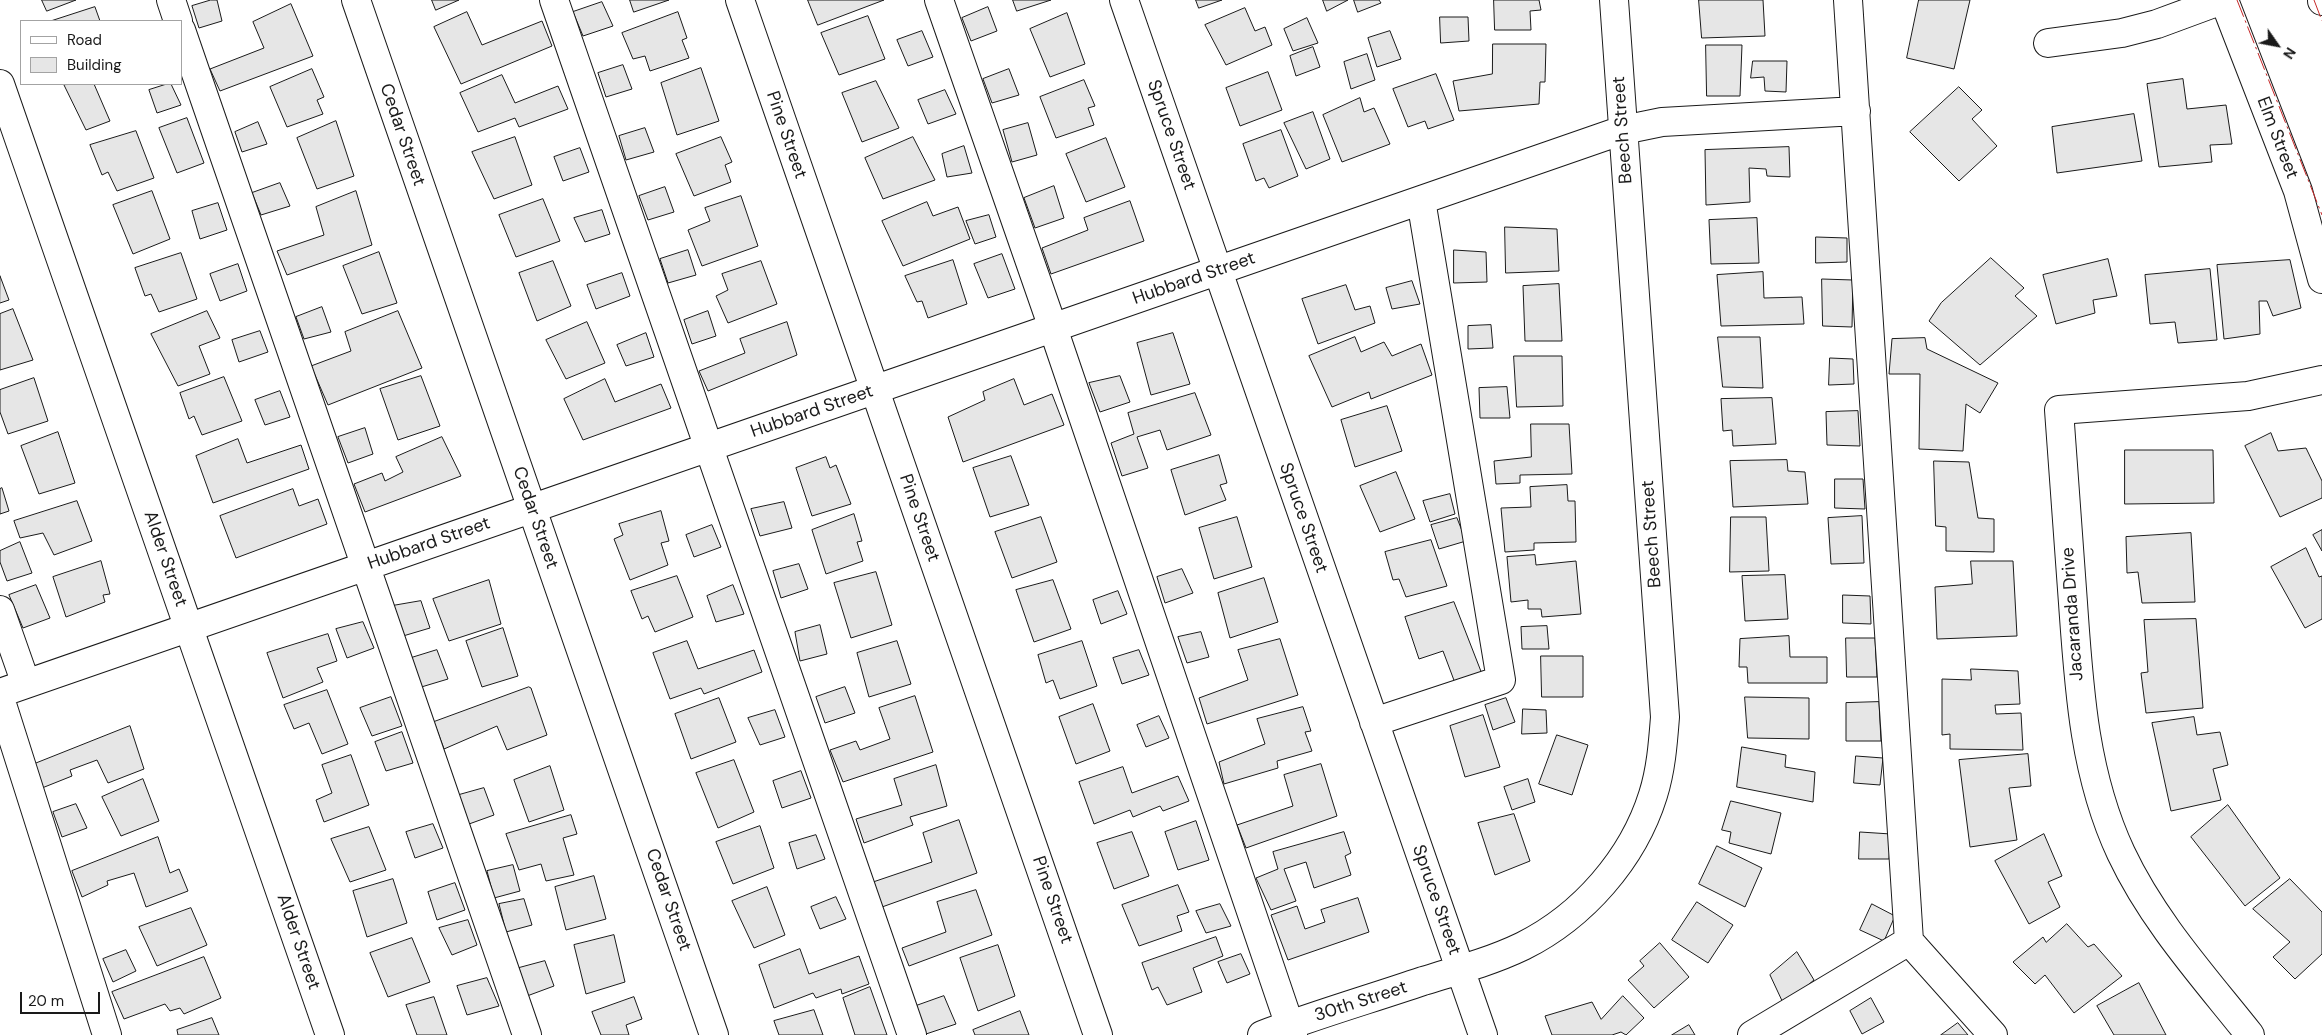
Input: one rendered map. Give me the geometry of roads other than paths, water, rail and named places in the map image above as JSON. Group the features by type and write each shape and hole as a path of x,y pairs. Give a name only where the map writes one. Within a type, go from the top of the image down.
{"street":[{"path":"171,0 178,20"},
{"name":"Cedar Street","path":"356,0 714,1035"},
{"path":"554,0 912,1035"},
{"name":"Pine Street","path":"740,0 1098,1035"},
{"path":"939,0 1053,328 1292,1030"},
{"name":"Spruce Street","path":"1124,0 1483,1035"},
{"name":"Beech Street","path":"1460,970 1523,946 1561,923 1591,897 1617,867 1637,832 1653,796 1662,757 1665,717 1614,0"},
{"path":"1848,0 1909,941 1993,1035"},
{"path":"2048,43 2122,33 2157,24 2223,0"},
{"name":"Elm Street","path":"2223,0 2298,191 2322,278"},
{"path":"182,33 527,1035"},
{"name":"Alder Street","path":"0,84 330,1035"},
{"name":"Hubbard Street","path":"0,693 1624,130 1662,122 1856,111"},
{"path":"1374,722 1501,680 1421,200"},
{"name":"Jacaranda Drive","path":"2250,1035 2148,902 2121,853 2100,801 2086,746 2079,691 2059,410 2248,396 2322,380"},
{"path":"0,610 26,684"},
{"path":"0,698 107,1035"},
{"path":"1752,1035 1909,941"},
{"name":"30th Street","path":"1262,1035 1292,1030 1460,970"}]}
